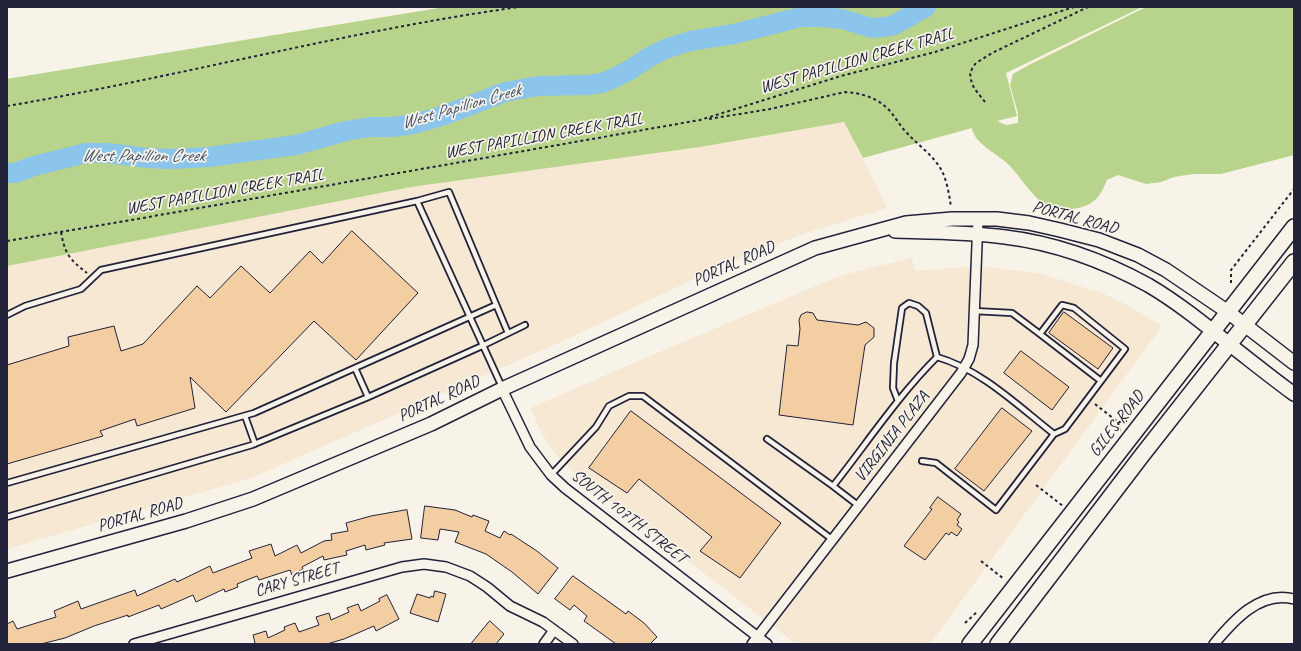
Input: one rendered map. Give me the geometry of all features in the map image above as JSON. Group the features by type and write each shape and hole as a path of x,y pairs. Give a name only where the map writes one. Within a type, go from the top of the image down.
{"main road":[{"name":"PORTAL ROAD","path":"7,571 186,521 253,499 431,424 502,389 815,248 906,223 952,219 997,219 1029,223 1099,240 1138,255 1166,270 1228,312 1294,363"},
{"name":"GILES ROAD","path":"970,644 1294,228"},
{"name":"PORTAL ROAD","path":"876,231 940,232 1006,237 1042,244 1097,261 1123,272 1149,286 1194,316 1294,394"},
{"path":"998,644 1143,454 1294,262"}],"street":[{"name":"VIRGINIA PLAZA","path":"755,640 964,368 969,359 973,345 978,219"},
{"name":"SOUTH 107TH STREET","path":"502,389 530,447 551,475 565,488 755,640 767,644"},
{"name":"CARY STREET","path":"134,644 143,643 402,567 424,564 446,567 470,576 487,587 510,606 543,622 573,644"},
{"path":"1214,644 1232,623 1257,604 1272,599 1287,597 1294,599"},
{"path":"544,644 554,630"}],"lane":[{"path":"7,315 25,306 81,289 101,270 417,201 449,192 508,333"},
{"path":"417,201 502,389"},
{"path":"898,401 893,388 894,363 902,308 909,303 918,306 926,314 937,357"},
{"path":"7,483 254,413 496,304"},
{"path":"922,461 936,463 996,510 1054,434 1065,429 1125,349 1074,308 1062,305 1040,334"},
{"path":"974,312 1012,313 1101,381"},
{"path":"7,517 255,444 368,397 525,325"},
{"path":"937,357 964,368 995,387 1054,434"},
{"path":"833,486 898,401 937,357"},
{"path":"354,368 368,397"},
{"path":"551,475 596,427 609,406 629,396 643,396 833,540"},
{"path":"245,416 255,444"},
{"path":"768,439 858,506"}],"path":[{"path":"7,106 65,96 371,32 474,13 519,7"},
{"name":"WEST PAPILLION CREEK TRAIL","path":"7,241 484,159 700,120 841,76 935,52 1074,7"},
{"path":"985,102 974,88 971,80 970,73 976,63 992,53 1088,7"},
{"path":"700,120 777,107 845,92 869,97 879,102 890,111 906,132 940,167 947,184 952,219"},
{"path":"1231,283 1231,270 1294,188"},
{"path":"61,232 64,249 74,263 93,278"},
{"path":"1095,404 1118,422 1120,434"},
{"path":"1118,422 1130,420"},
{"path":"1036,485 1064,506"},
{"path":"981,562 1005,580"}],"shaded area":[{"path":"844,121 887,208 803,234 722,266 565,340 251,478 7,549 7,266 411,187 700,147"},
{"path":"912,258 915,271 979,266 1042,274 1104,294 1133,308 1162,326 930,644 796,644 581,479 551,448 539,428 531,408 837,277"}],"green space":[{"path":"445,7 1142,7 1006,73 1017,116 997,121 1006,125 1018,123 1018,113 1010,85 1013,74 1146,7 1294,7 1294,155 1221,174 1193,174 1146,184 1118,175 1107,180 1102,191 1093,202 1078,208 1065,210 1046,205 1038,199 1006,162 977,139 972,128 863,158 844,122 700,147 411,187 7,266 7,79"}],"building":[{"path":"352,231 418,293 356,360 314,321 226,412 190,377 195,408 137,426 135,419 100,431 103,436 7,464 7,365 69,346 68,337 114,326 121,351 143,344 197,286 210,298 241,266 270,293 310,251 322,263"},
{"path":"807,312 813,313 817,320 858,325 866,322 874,328 874,337 865,345 853,425 779,415 787,345 798,346 800,329 799,320 801,315"},
{"path":"1064,312 1113,348 1098,369 1049,333"},
{"path":"1021,351 1069,387 1052,410 1004,373"},
{"path":"1002,408 1032,431 984,491 955,469"},
{"path":"631,411 781,523 740,578 700,551 712,537 639,479 627,493 589,468"},
{"path":"938,497 961,514 957,520 959,522 957,525 962,529 957,536 951,532 949,535 946,533 925,560 904,546 932,509 930,508"},
{"path":"425,506 455,510 472,517 473,515 489,521 485,531 500,538 504,531 510,535 511,534 537,551 558,568 538,594 512,572 486,554 455,542 459,532 440,529 438,540 421,538"},
{"path":"407,510 412,539 384,543 385,545 366,550 365,545 346,551 347,555 324,560 323,556 302,567 303,569 292,575 290,570 259,580 257,576 237,584 238,587 225,592 224,589 196,602 193,595 161,609 159,605 128,617 128,615 94,626 65,638 41,644 7,644 7,624 13,621 17,629 56,617 54,611 78,601 81,609 135,590 137,596 175,579 177,582 210,566 213,573 252,558 249,551 271,544 275,556 297,545 301,553 324,541 332,540 331,534 348,531 346,523 371,516"},
{"path":"573,576 626,614 628,611 644,623 657,637 650,644 616,644 584,621 587,616 574,605 570,610 555,599"},
{"path":"435,591 446,594 438,622 410,613 417,594 430,598 431,596 433,597"},
{"path":"387,595 399,619 376,631 374,626 344,639 327,644 254,644 253,635 266,631 268,638 285,630 284,627 295,623 299,632 319,625 316,617 329,613 331,620 349,612 347,608 358,604 361,611 380,601 379,599"},
{"path":"490,621 504,634 496,644 471,644"}],"waterway":[{"name":"West Papillion Creek","path":"7,173 15,173 34,166 86,153 107,153 147,158 171,159 209,157 296,145 346,131 370,127 392,127 414,124 445,115 505,92 538,86 587,85 602,83 628,71 651,56 668,48 690,41 734,34 801,17 842,19 872,28 884,27 894,25 926,7"}]}
